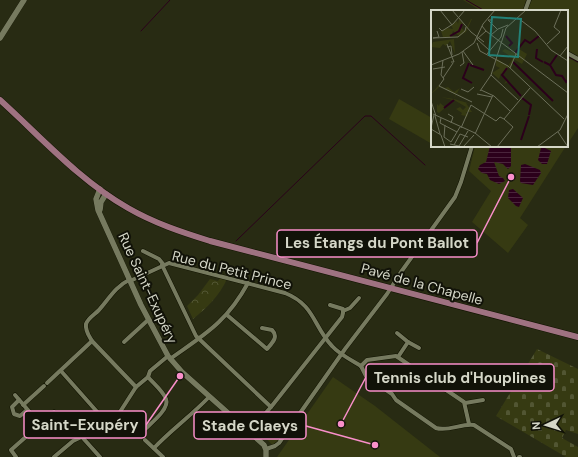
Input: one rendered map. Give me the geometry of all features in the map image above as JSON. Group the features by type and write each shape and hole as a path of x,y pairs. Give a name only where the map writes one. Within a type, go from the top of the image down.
{"main road":[{"path":"0,95 16,114"},
{"path":"0,100 16,114"},
{"name":"Pavé de la Chapelle","path":"16,114 68,163 100,190 145,217 184,233 578,337"}],"street":[{"path":"0,38 24,0"},
{"path":"526,10 529,0"},
{"path":"568,54 578,59"},
{"path":"266,457 266,449 279,443 391,288 456,194 463,178 472,147"},
{"name":"Rue Saint-Exupéry","path":"100,190 96,202 148,320 169,357 179,369 264,445 266,449"},
{"path":"102,216 100,205 106,194"},
{"path":"143,251 159,259 199,340 271,407"},
{"name":"Rue du Petit Prince","path":"162,265 172,263 285,293 299,300 311,312 333,347 360,366 366,376 392,394 396,400 436,428 442,429 469,424"},
{"path":"136,387 92,341 86,330 88,322 120,286 162,265"},
{"path":"54,457 73,441 107,423 119,414 136,387 148,377 150,371 169,357 199,340 227,315 248,283"},
{"path":"343,311 350,308 358,298"},
{"path":"330,305 342,308 343,311"},
{"path":"249,432 326,338 342,317 343,311"},
{"path":"227,315 267,349 274,340 275,335 272,330 262,328"},
{"path":"124,342 148,320"},
{"path":"397,333 408,342 419,348"},
{"path":"23,405 92,341"},
{"path":"398,357 408,342"},
{"path":"360,366 368,360 392,355 398,357 465,403 483,400"},
{"path":"61,371 107,423"},
{"path":"446,390 457,372"},
{"path":"119,414 140,433 164,410 167,404 166,399 148,377"},
{"path":"15,395 40,424"},
{"path":"154,448 169,432 191,415 209,396"},
{"path":"19,400 12,408 14,414 20,416 27,410"},
{"path":"465,403 469,424 476,425 511,449 513,457"},
{"path":"16,457 11,450 54,412"},
{"path":"82,437 100,457"},
{"path":"145,440 163,457"}],"green space":[{"path":"463,0 526,0 523,10 479,10"},
{"path":"532,0 578,0 578,56 568,51 568,10 529,10 528,7"},
{"path":"568,58 578,63 578,128 568,143"},
{"path":"399,99 431,117 431,143 389,119"},
{"path":"475,147 565,147 520,218 528,225 508,253 472,222 491,191 469,171"},
{"path":"220,278 227,279 220,291 208,306 193,319 187,306 198,295 210,279 218,281"},
{"path":"537,349 578,369 578,434 566,430 562,438 578,447 578,457 566,457 496,416"},
{"path":"333,377 375,406 440,457 277,457"},
{"path":"285,415 292,421 278,442 272,445 266,438"}],"shaded area":[{"path":"490,147 511,147 511,166 508,169 503,164 494,162 499,176 505,181 499,184 490,180 487,174 482,173 478,169 480,165 486,162"},
{"path":"543,147 551,151 547,164 542,164 538,160 541,148"},
{"path":"525,164 540,170 541,173 533,185 521,183 520,181 521,165"},
{"path":"513,189 523,198 519,207 508,198 509,190"}],"waterway":[{"path":"141,31 170,0"},
{"path":"466,0 483,10"},
{"path":"568,57 578,62"},
{"path":"236,241 365,116 371,116 425,165"}],"place":[{"name":"Les Étangs du Pont Ballot","path":"511,177"},
{"name":"Saint-Exupéry","path":"180,376"},
{"name":"Tennis club d'Houplines","path":"341,424"},
{"name":"Stade Claeys","path":"375,445"}]}
